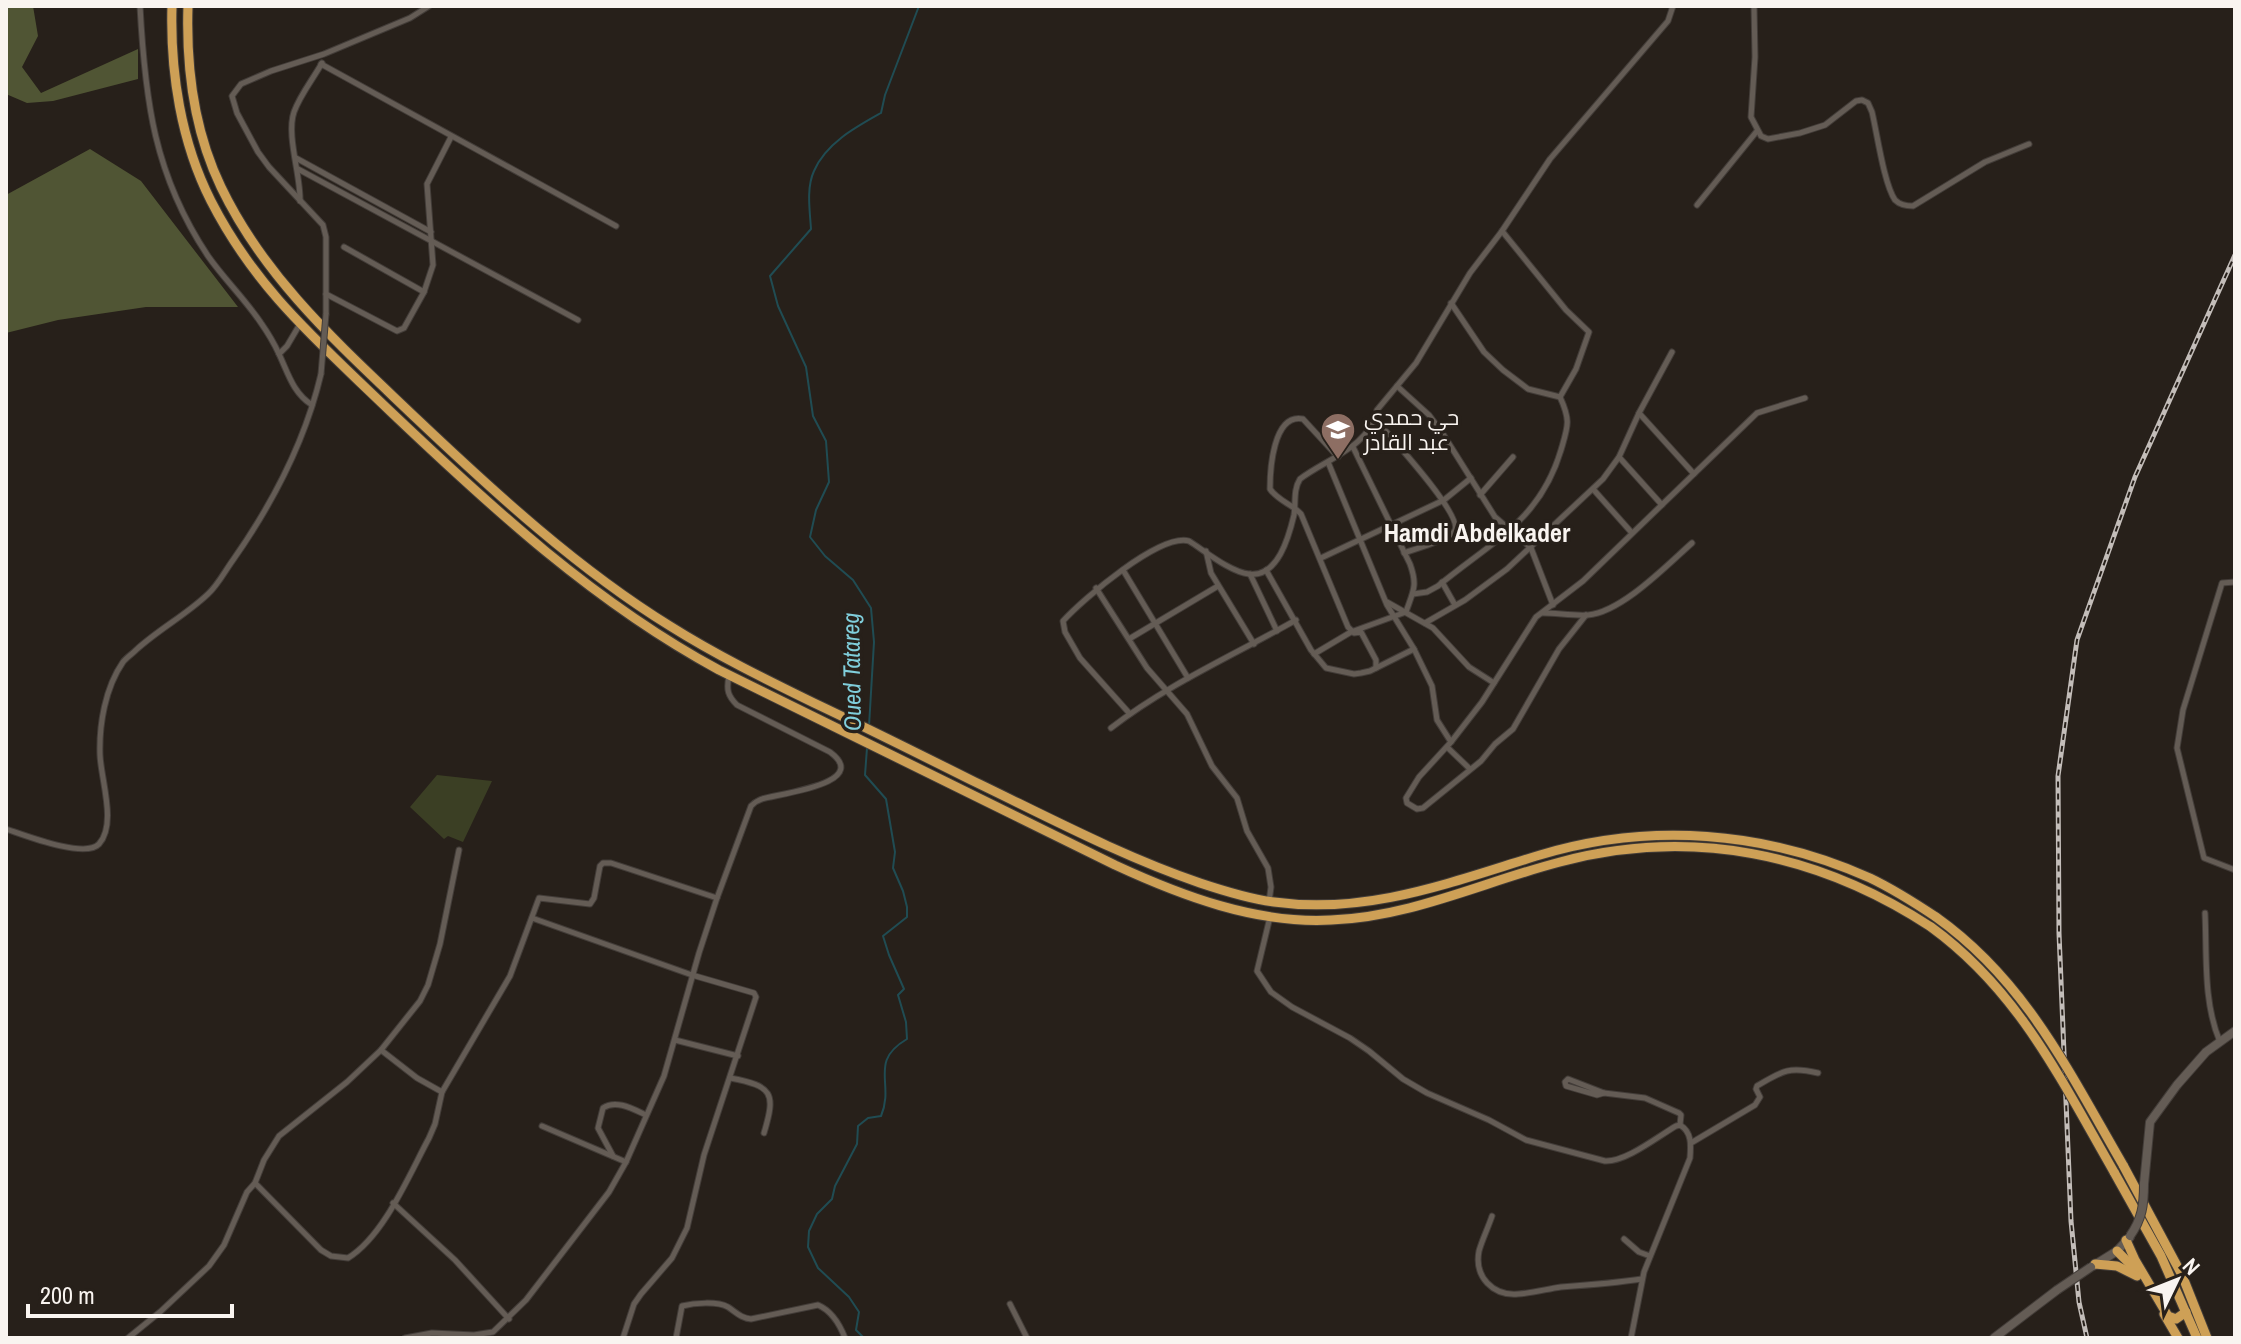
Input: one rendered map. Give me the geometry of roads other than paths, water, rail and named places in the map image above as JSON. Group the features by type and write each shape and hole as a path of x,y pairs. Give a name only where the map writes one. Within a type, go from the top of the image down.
{"highway":[{"path":"172,6 175,78 183,125 194,160 209,197 258,276 300,324 451,469 553,558 629,616 729,675 1159,886 1230,908 1292,920 1331,920 1393,913 1560,861 1661,846 1703,846 1766,856 1827,874 1879,896 1931,927 1976,964 2014,1007 2118,1168 2182,1275 2207,1338"},
{"path":"188,6 189,63 204,144 218,182 256,248 281,283 340,345 460,459 558,544 641,608 708,649 785,688 1133,857 1192,880 1269,902 1338,906 1388,899 1418,893 1577,845 1647,835 1695,834 1753,842 1818,858 1875,880 1936,917 1982,954 2022,998 2055,1049 2118,1168 2197,1338"},
{"path":"2128,1238 2135,1260 2168,1316 2176,1319 2186,1312"},
{"path":"2117,1251 2143,1280 2178,1338"},
{"path":"2093,1266 2117,1266 2143,1280"}],"main road":[{"path":"1994,1338 2057,1290 2117,1251 2138,1226 2144,1210 2150,1122 2206,1052 2235,1031"}],"street":[{"path":"140,6 145,81 152,126 171,185 188,224 209,258 260,321 297,392 312,405"},
{"path":"6,829 59,846 90,850 99,844 107,826 100,731 108,693 123,661 211,592 280,486 312,405 321,374 326,314 326,237 320,221 258,152 237,113 232,96 241,84 324,54 410,18 429,6"},
{"path":"1355,631 1297,515 1297,484 1300,479 1353,447 1375,419 1377,410 1416,363 1470,273 1550,159 1668,21 1673,6"},
{"path":"1754,6 1751,117 1761,136 1768,139 1825,125 1856,101 1862,100 1868,103 1872,112 1895,200 1906,206 1913,206 1985,162 2029,144"},
{"path":"300,202 293,142 294,113 324,54"},
{"path":"321,64 616,226"},
{"path":"1697,205 1757,131"},
{"path":"325,294 397,331 404,328 424,292 433,260 427,184 451,137"},
{"path":"296,158 432,232"},
{"path":"298,169 578,320"},
{"path":"1502,231 1566,310 1589,332 1576,369 1560,397"},
{"path":"344,247 424,292"},
{"path":"1451,303 1484,352 1503,370 1528,389 1560,397"},
{"path":"279,354 300,324"},
{"path":"1425,623 1498,576 1593,489 1619,457 1672,352"},
{"path":"1397,386 1429,415 1495,517 1531,548 1553,605"},
{"path":"1413,594 1427,592 1509,532 1540,498 1555,470 1567,429 1568,415 1560,397"},
{"path":"1586,615 1559,649 1517,723 1470,769 1421,809 1407,803 1406,798 1419,777 1449,744 1494,683 1531,622 1583,581 1757,413 1805,398"},
{"path":"1639,413 1694,474"},
{"path":"1295,507 1270,489 1276,442 1281,429 1292,419 1300,417 1338,457"},
{"path":"1375,419 1444,500 1455,521 1455,532 1404,553"},
{"path":"1353,447 1415,577 1406,612"},
{"path":"1480,495 1513,457"},
{"path":"1619,457 1662,505"},
{"path":"1328,462 1386,601 1432,686 1437,720 1449,744 1470,769"},
{"path":"1321,558 1444,500 1471,478"},
{"path":"1593,489 1632,533"},
{"path":"1130,714 1080,658 1063,628 1063,621 1096,588 1174,540 1185,539 1237,570 1250,574 1266,570 1276,562 1297,515"},
{"path":"1542,613 1586,615 1604,610 1653,579 1692,543"},
{"path":"1206,551 1209,569 1254,644"},
{"path":"1123,570 1188,678"},
{"path":"1266,570 1321,664 1354,674 1376,668 1414,649"},
{"path":"1250,574 1277,631"},
{"path":"1442,582 1455,605"},
{"path":"2235,582 2222,583 2183,710 2177,748 2204,858 2235,870"},
{"path":"1129,639 1218,586"},
{"path":"1096,588 1147,668 1187,714 1212,766 1237,798 1247,831 1268,868 1271,887 1269,902"},
{"path":"1386,601 1433,628 1469,667 1494,683"},
{"path":"1314,654 1355,631 1406,612"},
{"path":"1111,728 1188,678 1296,620"},
{"path":"1355,631 1361,632 1376,660 1376,668"},
{"path":"405,1338 432,1333 483,1335 493,1332 526,1300 609,1192 626,1162 664,1076 692,975 751,806 765,798 824,784 839,772 841,766 838,758 830,752 737,705 729,697 726,687 729,675"},
{"path":"128,1338 209,1266 224,1245 247,1192 255,1183 264,1160 279,1136 347,1082 381,1050 412,1012 428,985 440,944 459,850"},
{"path":"255,1183 321,1250 331,1256 348,1258 367,1241 393,1203 429,1138 442,1092 510,976 540,898 590,904 594,898 599,868 603,863 611,863 717,898"},
{"path":"2205,913 2209,1001 2213,1026 2220,1042"},
{"path":"1270,916 1257,971 1271,992 1350,1038 1403,1079 1427,1093 1526,1140 1605,1161 1622,1158 1680,1125"},
{"path":"532,918 692,975 754,993 757,999 704,1155 684,1235 672,1258 634,1304 623,1338"},
{"path":"675,1040 738,1056"},
{"path":"381,1050 417,1078 442,1092"},
{"path":"1691,1143 1755,1105 1760,1097 1757,1086 1785,1070 1818,1073"},
{"path":"730,1078 756,1085 769,1094 771,1110 764,1133"},
{"path":"1604,1093 1568,1079 1565,1082 1566,1086 1595,1094 1651,1099 1679,1113 1680,1125"},
{"path":"613,1156 598,1128 603,1108 609,1104 623,1105 646,1115"},
{"path":"1631,1338 1642,1279 1690,1158 1688,1132 1680,1125"},
{"path":"542,1126 626,1162"},
{"path":"393,1203 455,1260 509,1319"},
{"path":"1492,1216 1479,1252 1479,1268 1482,1279 1492,1288 1515,1295 1559,1287 1642,1279"},
{"path":"1624,1239 1639,1252 1650,1256"},
{"path":"676,1338 683,1305 711,1304 724,1305 737,1315 751,1319 818,1305 836,1319 845,1338"},
{"path":"1010,1304 1027,1338"}],"waterway":[{"name":"Oued Tatareg","path":"869,726 874,642 871,608 853,580 825,556 810,537 816,510 829,482 826,441 813,416 806,367 778,306 770,276 811,229 810,185 819,161 843,137 881,113 919,6"},
{"name":"Oued Tatareg","path":"864,1338 856,1330 859,1312 849,1297 818,1268 808,1247 809,1231 817,1214 832,1199 835,1186 857,1144 858,1126 868,1118 881,1116 885,1104 885,1065 888,1056 907,1039 906,1022 898,995 904,989 883,936 907,917 907,907 893,868 895,852 886,799 865,775 867,748"}],"railway":[{"path":"2087,1338 2079,1302 2071,1221 2059,933 2058,776 2077,640 2135,477 2235,255"}],"place":[{"name":"حي حمدي عبد القادر","path":"1338,461"}],"district":[{"name":"Hamdi Abdelkader","path":"1477,532"}]}
